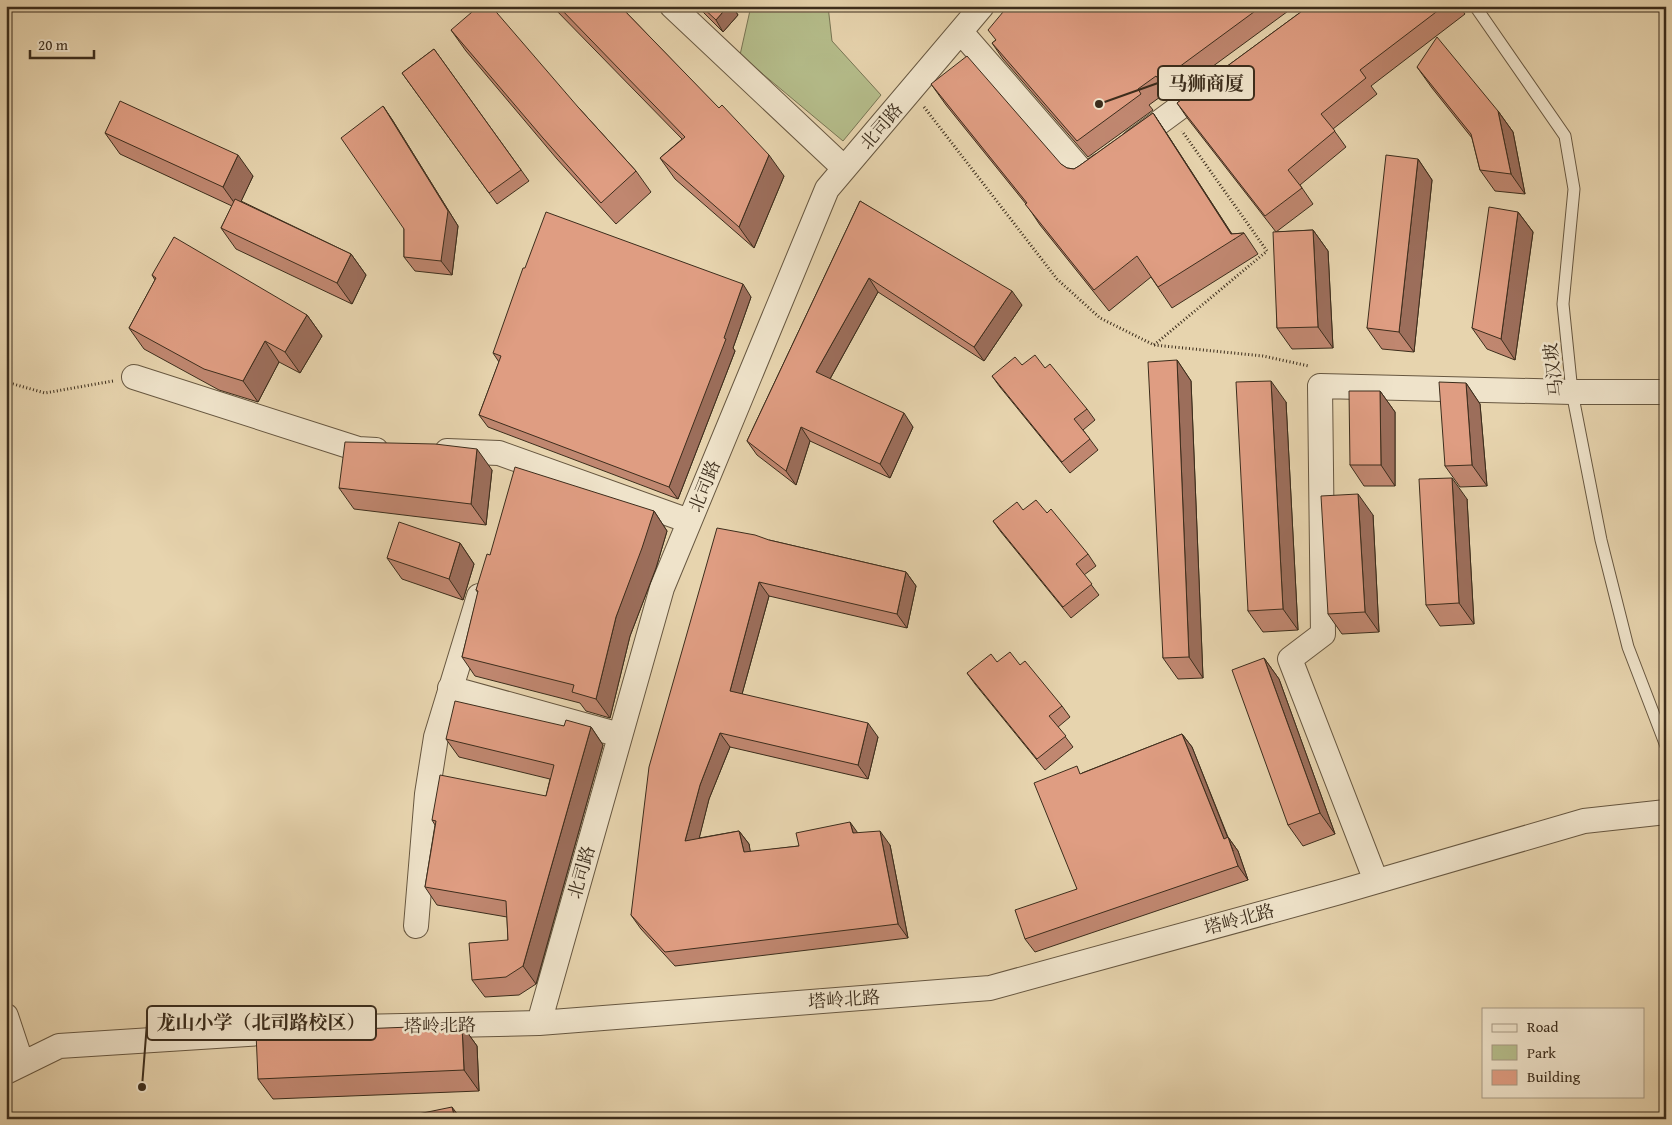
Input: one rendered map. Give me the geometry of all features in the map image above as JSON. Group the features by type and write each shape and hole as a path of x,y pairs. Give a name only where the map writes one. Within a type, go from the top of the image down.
{"street":[{"path":"672,6 844,168"},
{"name":"北司路","path":"539,1023 662,588 827,189 982,6"},
{"path":"961,32 1086,176 1225,74"},
{"path":"134,377 358,450 396,450"},
{"path":"1376,881 1290,659 1323,634 1320,386 1572,392 1666,392"},
{"path":"424,451 499,453 689,521"},
{"path":"416,926 427,794 436,737 485,575"},
{"path":"450,688 620,735"},
{"name":"塔岭北路","path":"14,1068 59,1046 355,1027 539,1023 990,988 1584,821 1666,812"},
{"path":"6,1016 14,1068"}],"lane":[{"name":"马汉坡","path":"1475,6 1565,136 1574,189 1563,304 1572,392 1600,540 1628,647 1666,746"}],"path":[{"path":"912,90 1057,279 1100,318 1154,345 1263,356 1309,366"},
{"path":"1154,345 1267,251 1170,114"},
{"path":"6,382 46,393 134,377"}],"green space":[{"path":"751,6 828,6 832,41 881,95 843,141 740,55"}],"building":[{"path":"479,6 491,6 636,171 601,203 451,30"},
{"path":"558,6 620,6 719,108 722,105 769,155 739,227 660,158 685,137"},
{"path":"701,6 728,6 716,20"},
{"path":"1008,6 1262,6 1160,81 1156,76 1138,89 1141,94 1077,141 992,43 996,40 988,30"},
{"path":"1309,6 1444,6 1360,70 1366,78 1321,114 1335,131 1288,170 1302,188 1265,216 1177,103"},
{"path":"1437,37 1498,111 1511,174 1480,170 1471,134 1417,67"},
{"path":"434,49 521,170 489,193 402,73"},
{"path":"967,56 1061,164 1067,168 1074,169 1079,166 1153,113 1231,234 1244,233 1158,287 1137,256 1094,290 931,84"},
{"path":"120,101 238,155 223,187 105,133"},
{"path":"383,106 448,211 441,261 404,257 404,229 341,138"},
{"path":"1386,155 1418,159 1399,332 1367,328"},
{"path":"235,199 351,254 337,283 221,228"},
{"path":"860,201 1012,291 974,347 869,278 816,372 904,413 880,464 801,427 786,471 747,441"},
{"path":"1489,207 1518,212 1501,339 1472,328"},
{"path":"546,212 743,284 724,338 726,339 669,487 479,415 501,356 493,353 523,268 525,268"},
{"path":"1313,230 1318,327 1277,328 1273,232"},
{"path":"174,237 307,315 285,352 265,341 243,381 204,369 129,328 156,278 152,275"},
{"path":"1035,355 1045,368 1050,364 1087,409 1074,419 1090,439 1062,462 992,376 1015,357 1022,365"},
{"path":"1177,360 1189,657 1163,658 1148,362"},
{"path":"1271,381 1283,609 1248,611 1236,382"},
{"path":"1439,382 1466,383 1472,465 1445,466"},
{"path":"1349,391 1380,391 1381,465 1350,465"},
{"path":"345,442 435,444 477,449 471,504 339,488"},
{"path":"515,467 654,511 616,617 596,699 572,692 574,685 462,657 478,591 476,590 487,554 490,555"},
{"path":"1452,478 1459,603 1426,605 1419,479"},
{"path":"1358,494 1365,612 1328,614 1321,496"},
{"path":"1036,500 1047,513 1051,509 1088,554 1076,564 1092,584 1063,607 993,521 1017,502 1023,510"},
{"path":"399,522 460,543 449,579 387,558"},
{"path":"717,528 755,535 769,540 906,572 897,614 759,582 730,691 868,723 858,765 720,733 700,785 685,841 739,831 744,852 799,846 796,833 850,822 853,833 880,831 898,924 665,952 631,915 649,767"},
{"path":"1010,652 1020,665 1025,661 1062,706 1049,716 1066,736 1037,759 967,673 991,654 997,662"},
{"path":"1264,658 1320,813 1288,825 1232,670"},
{"path":"455,701 564,726 566,720 591,727 523,966 506,977 472,980 469,943 508,940 506,901 425,887 436,821 432,820 440,775 546,796 554,765 446,739"},
{"path":"1182,734 1224,839 1228,837 1238,866 1025,939 1015,910 1077,889 1034,783 1077,766 1080,774"},
{"path":"462,1025 464,1070 258,1079 256,1033"},
{"path":"452,1107 455,1119 414,1119 413,1115"}],"place":[{"name":"马狮商厦","path":"1099,104"},
{"name":"龙山小学（北司路校区）","path":"142,1087"}]}
